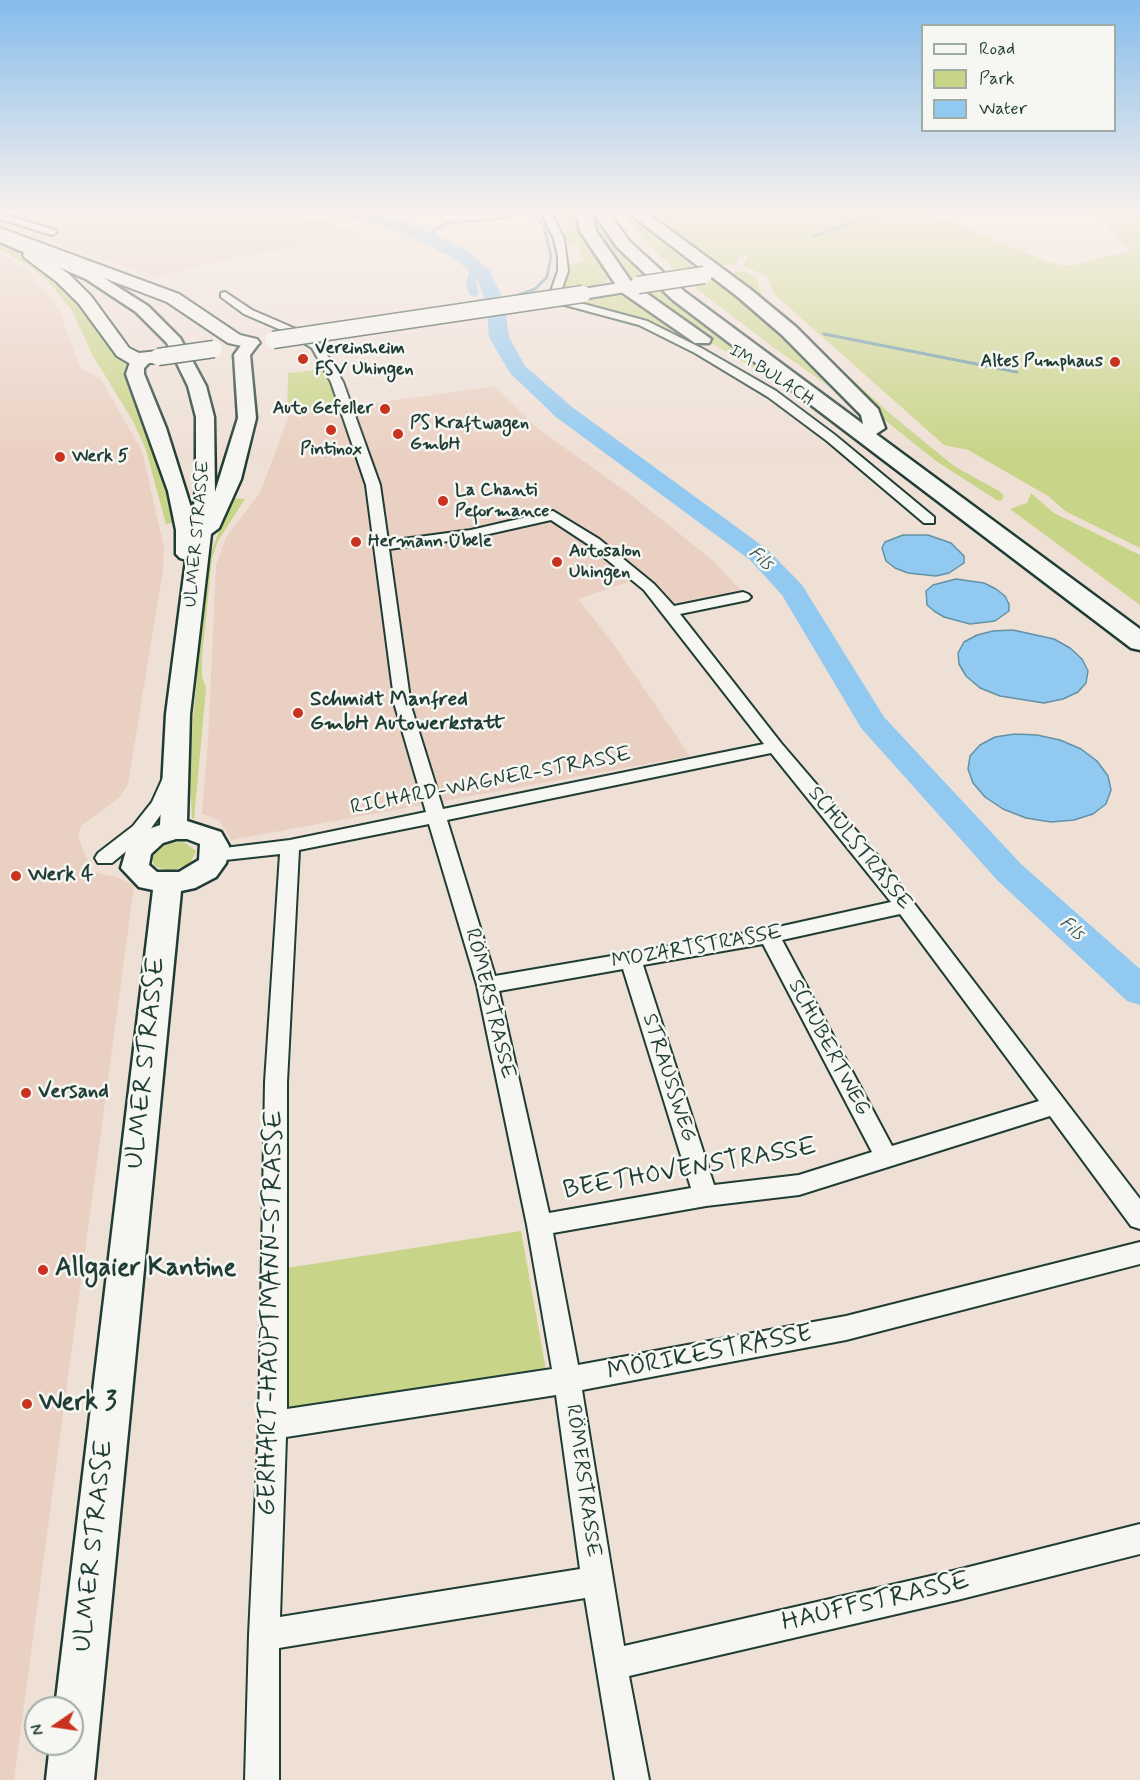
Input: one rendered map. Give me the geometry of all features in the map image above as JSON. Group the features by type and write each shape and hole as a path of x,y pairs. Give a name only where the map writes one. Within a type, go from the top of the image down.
{"highway":[{"path":"642,293 761,377 830,420 866,430"},
{"path":"678,293 866,430 1140,623"},
{"path":"695,293 866,430 1140,642"},
{"path":"736,293 789,331 871,413 866,430"}],"main road":[{"path":"78,293 123,352 136,359 589,293"},
{"name":"ULMER STRASSE","path":"117,293 142,309 174,341 197,386 205,417 206,488 202,540 174,770 174,830"},
{"path":"159,293 173,298 234,339 251,343"},
{"path":"202,540 216,518 239,450 247,418 242,355 251,343"},
{"path":"152,358 136,366 135,374 157,428 177,491 186,530 187,562 195,587"},
{"path":"174,830 201,832 211,838 216,855 212,862 196,876 168,883 149,880 140,875 135,868 134,859 144,843 174,830"},
{"name":"ULMER STRASSE","path":"70,1780 168,883"}],"street":[{"name":"IM BULACH","path":"557,293 561,301 643,323 699,351 763,389 831,438 929,520"},
{"name":"RÖMERSTRASSE","path":"225,295 248,312 292,330 316,346 337,382 373,485 403,706 487,985 539,1225 567,1380 597,1581 632,1780"},
{"name":"SCHULSTRASSE","path":"382,546 471,534 553,514 594,542 649,587 671,611 775,747 870,860 1140,1218"},
{"path":"671,611 743,597"},
{"name":"RICHARD-WAGNER-STRASSE","path":"216,855 290,846 775,747"},
{"path":"105,858 140,830 160,803 174,770"},
{"name":"GERHART-HAUPTMANN-STRASSE","path":"262,1780 264,1635 273,1425 276,1082 290,846"},
{"name":"MOZARTSTRASSE","path":"487,985 769,936 905,906"},
{"name":"SCHUBERTWEG","path":"769,936 887,1159"},
{"name":"STRAUSSWEG","path":"631,960 706,1196"},
{"name":"BEETHOVENSTRASSE","path":"539,1225 706,1196 799,1185 1056,1105"},
{"name":"MÖRIKESTRASSE","path":"273,1425 567,1380 846,1329 1140,1253"},
{"name":"HAUFFSTRASSE","path":"611,1665 957,1585 1140,1539"},
{"path":"264,1635 597,1581"}],"shaded area":[{"path":"0,293 46,293 59,309 80,368 101,379 142,451 164,547 163,570 128,784 120,797 81,826 78,836 92,872 117,877 134,886 14,1780 0,1780"},
{"path":"495,386 537,428 631,495 710,558 741,590 671,604 646,576 578,599 615,646 690,756 231,840 220,821 202,814 208,742 216,565 226,537 260,493 289,415"}],"green space":[{"path":"58,293 70,293 118,356 127,361 123,373 132,387 159,456 177,522 166,524 146,450 133,421 93,356 72,311"},
{"path":"615,293 633,299 707,350 702,351 645,322 564,300"},
{"path":"640,293 670,293 794,392 713,344 645,299"},
{"path":"703,293 736,293 751,304 850,401 770,345"},
{"path":"745,293 761,293 769,304 894,417 954,466 999,491 1004,496 1002,500 998,501 936,461 876,413"},
{"path":"1140,293 1140,548 1065,511 1048,496 968,450 944,445 774,294"},
{"path":"325,369 331,378 339,406 287,413 288,373"},
{"path":"1031,493 1054,513 1140,555 1140,605 1010,509 1027,503"},
{"path":"231,498 245,499 218,541 212,558 202,657 202,677 206,688 194,819 192,819 189,766 207,564"},
{"path":"184,842 196,851 190,864 170,871 154,866 152,857 159,848 171,843"},
{"path":"521,1231 546,1370 289,1410 287,1268"}],"water":[{"path":"903,535 928,535 951,543 964,556 964,563 949,573 936,576 908,573 895,568 886,561 882,548 885,542"},
{"path":"956,579 984,583 996,589 1005,596 1009,604 1009,611 995,621 970,624 944,617 927,605 926,591 933,585"},
{"path":"1013,630 1054,639 1070,648 1082,659 1088,671 1086,683 1078,692 1063,699 1044,703 1000,696 980,688 966,676 959,664 958,653 964,642 977,635 993,631"},
{"path":"1015,734 1037,735 1060,740 1081,749 1097,761 1108,776 1111,790 1106,804 1093,814 1074,820 1051,822 1026,818 1003,809 985,797 973,783 968,769 970,756 980,745 995,737"}],"waterway":[{"name":"Fils","path":"492,293 495,301 499,337 517,369 564,412 759,555 793,591 872,722 1009,872 1140,991"},
{"path":"513,297 524,293"},
{"path":"481,301 499,319"},
{"path":"824,334 1017,372"}],"place":[{"name":"Vereinsheim FSV Uhingen","path":"303,359"},
{"name":"Altes Pumphaus","path":"1115,362"},
{"name":"Auto Gefeller","path":"385,409"},
{"name":"Pintinox","path":"331,430"},
{"name":"PS Kraftwagen GmbH","path":"398,434"},
{"name":"Werk 5","path":"60,457"},
{"name":"La Chanti Peformance","path":"443,501"},
{"name":"Hermann Übele","path":"356,542"},
{"name":"Autosalon Uhingen","path":"557,562"},
{"name":"Schmidt Manfred GmbH Autowerkstatt","path":"298,713"},
{"name":"Werk 4","path":"16,876"},
{"name":"Versand","path":"26,1093"},
{"name":"Allgaier Kantine","path":"43,1270"},
{"name":"Werk 3","path":"27,1404"}]}
